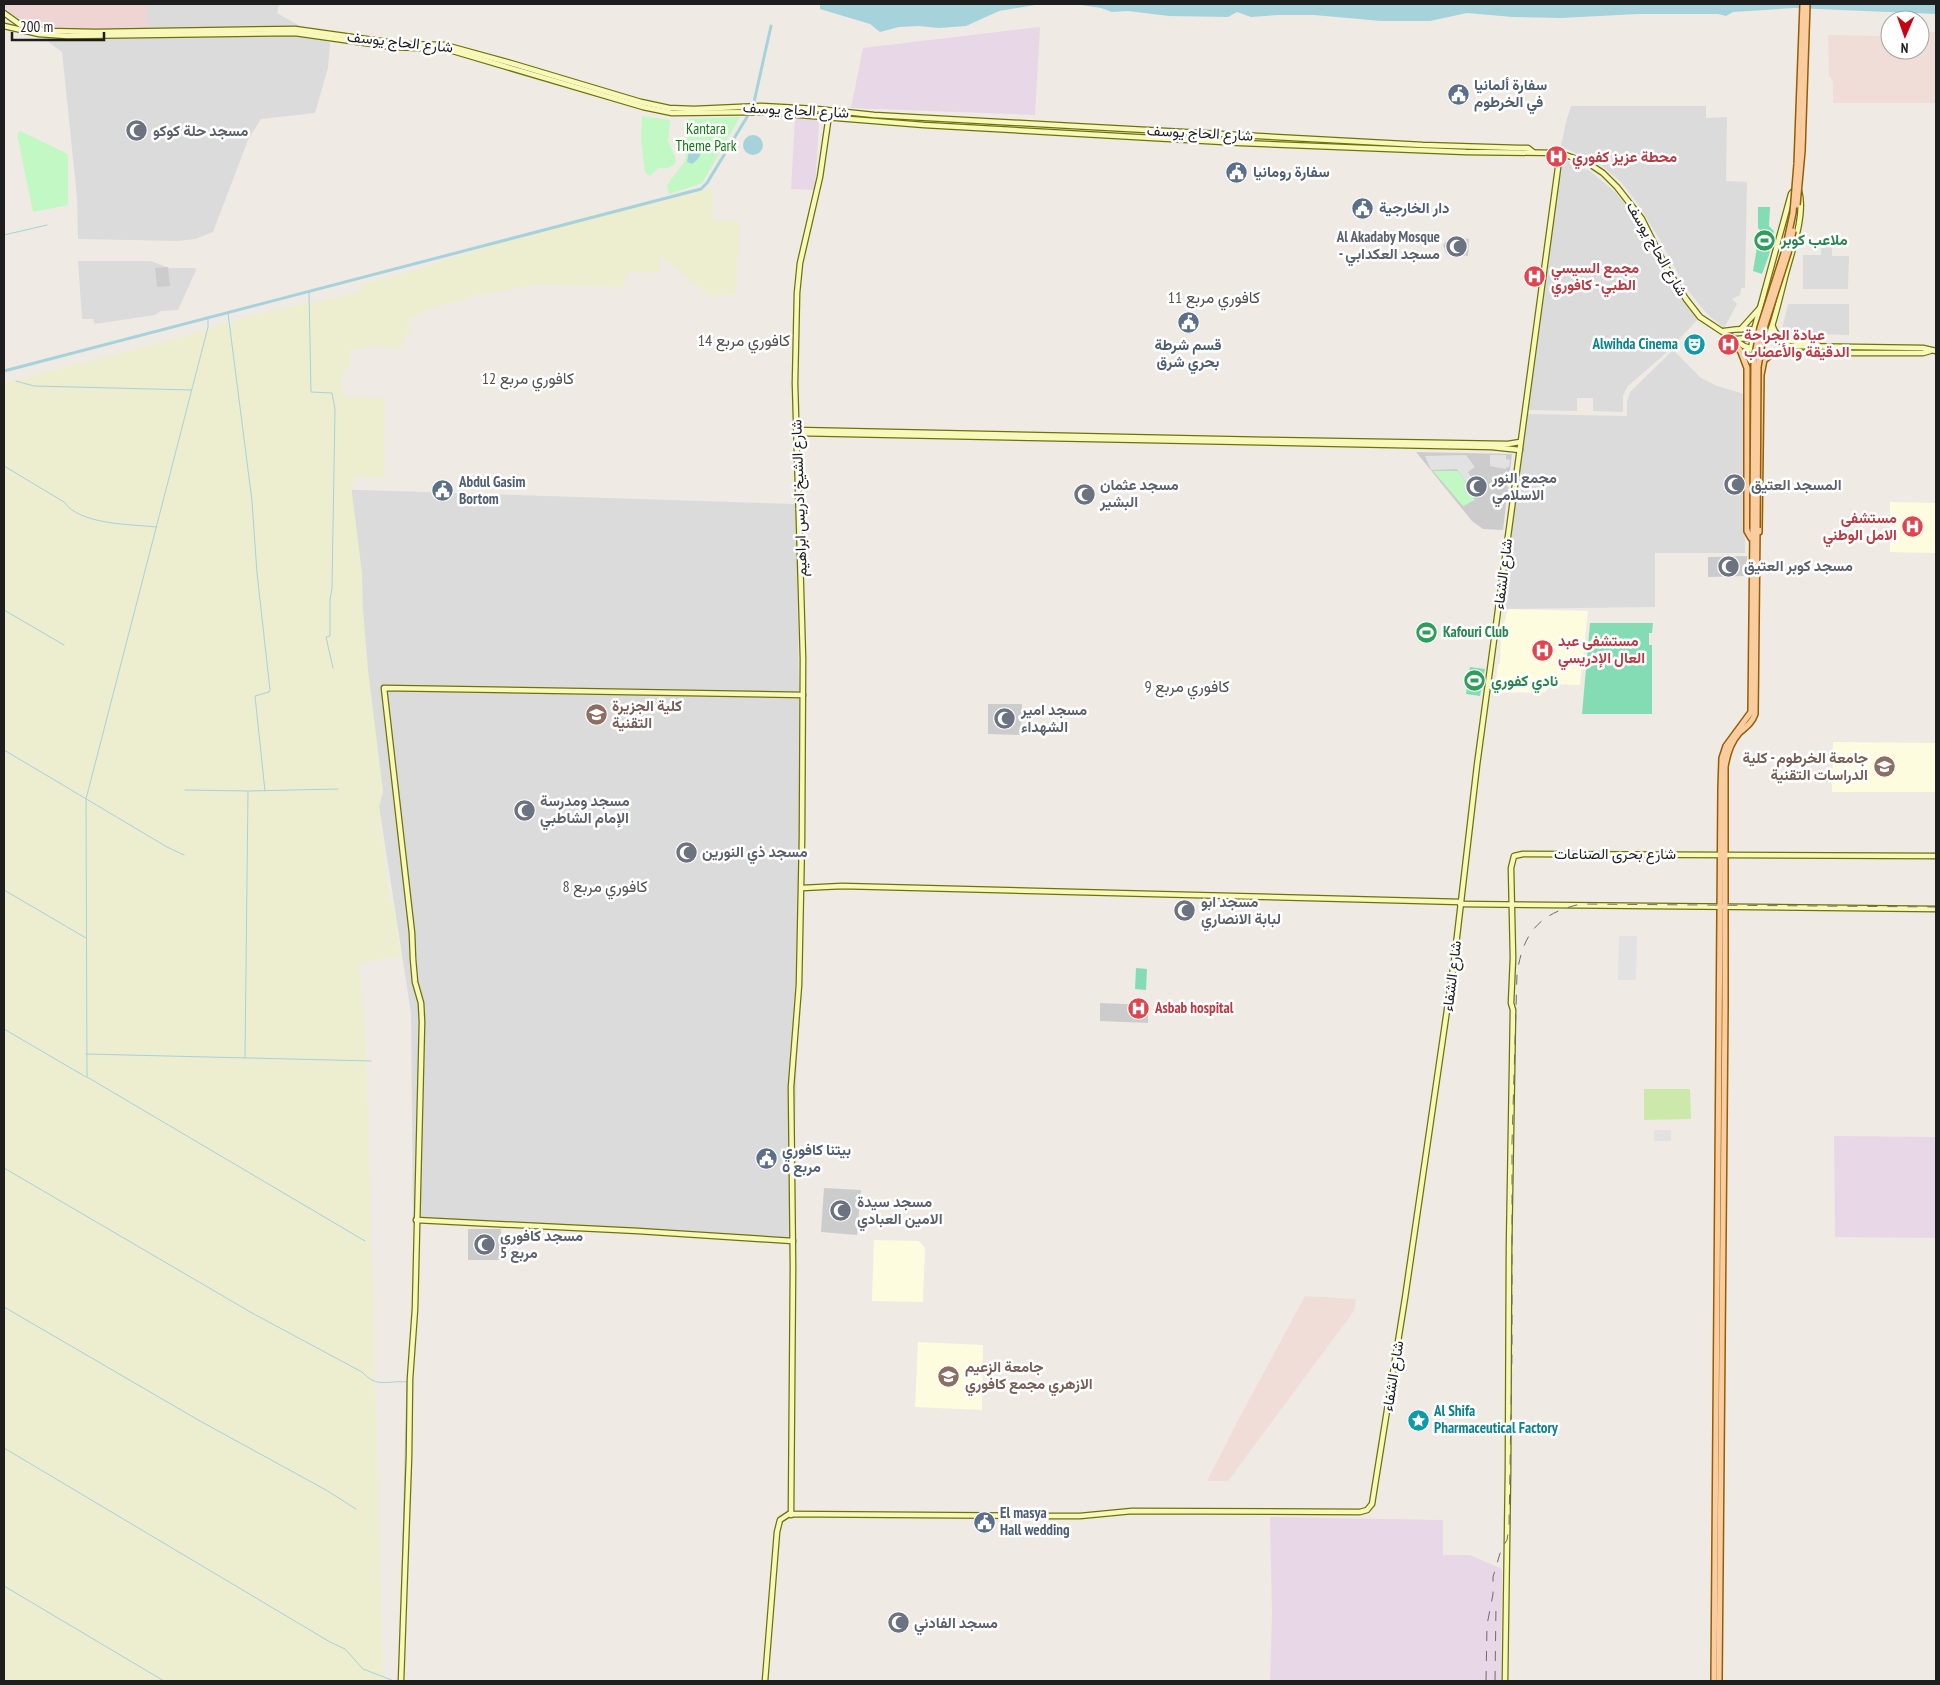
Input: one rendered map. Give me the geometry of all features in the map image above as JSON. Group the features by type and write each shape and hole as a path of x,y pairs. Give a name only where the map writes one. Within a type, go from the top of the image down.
{"main road":[{"path":"1797,189 1803,4"},
{"path":"1719,1681 1722,907 1725,767 1732,742 1750,723 1755,714 1755,528 1758,367 1765,325 1789,250 1802,151 1807,4"},
{"path":"1733,338 1748,368 1747,528 1755,540"},
{"path":"1755,540 1760,532 1761,375 1764,360 1774,353"},
{"path":"1714,1681 1722,1041"}],"street":[{"path":"4,13 27,28 67,34"},
{"path":"4,26 39,34 67,34"},
{"name":"شارع الحاج يوسف","path":"67,34 278,32 308,34 393,48 454,51 643,107 667,112 747,111 829,114 1528,148 1533,152"},
{"name":"شارع الحاج يوسف","path":"829,114 924,125 1031,132 1307,146 1466,152 1560,153 1582,160 1604,172 1626,196 1642,219 1666,267 1686,300 1700,317 1751,350 1774,353 1923,353 1936,351"},
{"name":"شارع الشيخ ادريس ابراهيم","path":"791,1514 793,1130 791,1087 799,985 802,888 803,695 796,383 799,269 820,178 829,114"},
{"path":"1031,132 1032,124"},
{"path":"1307,138 1307,146"},
{"name":"شارع الشفاء","path":"791,1514 1080,1516 1132,1511 1360,1512 1370,1508 1375,1488 1408,1279 1454,962 1520,442 1560,153"},
{"path":"1733,338 1752,339 1768,335 1772,326 1796,234 1801,198 1797,189 1791,194 1754,330 1752,339 1751,350"},
{"path":"1741,329 1760,308"},
{"path":"1772,326 1776,334 1784,339 1825,347"},
{"name":"شارع الحاج يوسف","path":"1724,332 1741,329 1754,330 1790,346 1922,348 1930,351"},
{"path":"797,432 1508,444 1520,442"},
{"path":"797,432 1498,447 1520,450"},
{"path":"401,1681 410,1379 415,1309 422,1050 421,1003 413,959 412,933 384,688 803,695"},
{"name":"شارع بحرى الصناعات","path":"1505,1681 1513,1010 1511,1003 1513,958 1511,864 1514,856 1936,856"},
{"path":"802,888 842,886 1512,905 1936,909"},
{"path":"416,1220 630,1230 792,1241"},
{"path":"766,1681 778,1524 782,1518 791,1514"}],"shaded area":[{"path":"4,4 279,4 277,13 330,43 328,68 315,113 261,119 248,140 213,232 195,239 177,241 78,239 77,197 62,52 12,15 4,7"},
{"path":"4,4 148,4 147,29 71,30 36,28 13,14"},
{"path":"1040,27 1035,115 851,108 863,48"},
{"path":"1930,32 1936,32 1936,103 1833,103 1833,82 1829,75 1828,35 1880,36 1880,60 1930,60"},
{"path":"1571,106 1706,106 1706,118 1727,117 1726,181 1747,182 1745,288 1741,288 1740,295 1732,299 1737,304 1724,328 1707,314 1686,288 1657,235 1621,182 1602,166 1561,146"},
{"path":"795,118 819,120 815,190 791,189"},
{"path":"1559,157 1590,171 1614,191 1628,207 1686,304 1699,318 1666,353 1628,386 1623,395 1623,412 1593,411 1593,398 1577,398 1577,411 1525,410"},
{"name":"Al Akadaby Mosque - مسجد العكدابي","path":"1450,237 1469,239 1468,256 1446,253 1443,245"},
{"path":"1821,243 1832,243 1832,256 1849,256 1848,289 1803,289 1803,255 1821,255"},
{"path":"78,261 151,261 169,268 196,268 196,270 178,310 161,311 155,315 95,324 93,319 82,319"},
{"path":"168,267 170,286 157,287 155,268"},
{"path":"1788,304 1849,304 1849,335 1781,333"},
{"path":"1673,350 1701,378 1717,386 1748,395 1745,553 1655,553 1655,607 1500,609 1527,414 1627,416 1627,402 1630,392"},
{"name":"مجمع النور الاسلامي","path":"1416,452 1512,454 1503,530 1483,529 1472,521"},
{"path":"1466,455 1475,467 1468,472 1474,482 1470,488 1457,469 1431,470 1425,456"},
{"path":"1490,455 1506,455 1506,459 1510,460 1509,467 1506,467 1506,469 1490,466"},
{"name":"المسجد العتيق","path":"1726,475 1745,476 1745,494 1726,494"},
{"name":"كافوري مربع 8","path":"330,489 796,504 802,873 792,1240 413,1218 411,1013"},
{"name":"مستشفى الامل الوطني","path":"1890,502 1936,503 1936,553 1890,552"},
{"name":"مسجد كوبر العتيق","path":"1747,556 1747,576 1708,577 1708,557"},
{"name":"مستشفى عبد العال الإدريسي","path":"1508,609 1588,611 1580,685 1552,684 1545,692 1494,693 1498,665 1500,663 1501,636"},
{"name":"مسجد امير الشهداء","path":"988,704 1022,704 1021,735 988,734"},
{"name":"جامعة الخرطوم - كلية الدراسات التقنية","path":"1833,742 1936,743 1936,792 1832,792"},
{"path":"1619,936 1637,936 1636,980 1618,980"},
{"path":"1100,1003 1148,1005 1148,1023 1100,1021"},
{"path":"1654,1130 1671,1130 1671,1141 1654,1141"},
{"path":"1834,1136 1936,1137 1935,1238 1835,1237"},
{"name":"مسجد سيدة الامين العبادي","path":"824,1188 861,1190 857,1235 821,1232"},
{"name":"مسجد كافوري مربع 5","path":"468,1229 501,1229 501,1260 468,1260"},
{"path":"874,1240 918,1241 922,1244 925,1248 923,1302 872,1301"},
{"path":"1305,1296 1356,1299 1354,1311 1228,1481 1207,1481 1235,1426"},
{"name":"جامعة الزعيم الازهري مجمع كافوري","path":"918,1342 983,1345 982,1410 915,1407"},
{"path":"1270,1517 1443,1520 1443,1555 1470,1555 1502,1569 1501,1681 1270,1681 1272,1614"}],"green space":[{"path":"642,116 670,120 668,141 676,159 674,165 668,168 658,168 650,176 645,173 641,140"},
{"name":"Kantara Theme Park","path":"740,117 702,183 669,194 667,185 685,161 689,119"},
{"path":"20,131 68,154 68,205 33,212 17,134"},
{"path":"712,188 713,219 740,222 735,294 709,296 660,255 660,272 628,272 623,287 538,284 473,296 436,307 409,318 410,335 404,334 402,349 376,346 350,350 351,361 341,378 341,392 350,398 385,398 384,477 354,477 354,485 351,485 362,573 368,670 383,791 379,807 389,899 394,903 400,955 359,963 366,1046 383,1681 4,1681 4,383 165,342 253,315 361,292 360,284 392,277 588,215"},
{"name":"ملاعب كوبر","path":"1758,207 1770,207 1769,226 1774,231 1769,255 1762,274 1753,271 1760,230 1758,228"},
{"path":"1433,471 1458,471 1470,488 1470,492 1475,500 1463,506"},
{"path":"1590,623 1653,623 1652,633 1649,633 1649,645 1652,645 1652,714 1582,714"},
{"path":"1470,667 1485,669 1480,696 1466,694"},
{"path":"1136,968 1147,969 1146,990 1135,989"},
{"path":"1644,1089 1690,1089 1691,1119 1644,1120"}],"water":[{"path":"820,4 1041,4 999,11 966,26 939,28 899,27 880,32 870,24 820,9"},
{"path":"1074,4 1936,4 1936,14 1930,14 1930,10 1880,10 1880,12 1794,8 1733,12 1726,16 1718,14 1638,14 1561,18 1513,17 1467,13 1430,21 1381,21 1314,15 1251,17 1237,12 1228,17 1169,16 1128,11 1112,12 1101,8"},
{"path":"753,135 760,138 763,145 760,152 753,155 746,152 743,145 746,138"},
{"path":"695,147 702,152 692,164 687,162 689,151"}],"waterway":[{"path":"754,102 771,26"},
{"path":"4,371 701,189 707,183 747,117"},
{"path":"4,235 47,225"},
{"path":"309,291 311,392 332,393 335,409 332,588 330,636 326,637 333,668"},
{"path":"228,313 252,501 257,573 270,690 255,696 265,791"},
{"path":"208,317 208,327 86,799 87,1077 365,1241"},
{"path":"16,381 34,386 191,390"},
{"path":"4,466 64,502 71,510 81,515 106,522 156,527"},
{"path":"4,610 64,645"},
{"path":"4,750 167,847 184,855"},
{"path":"249,791 338,789"},
{"path":"185,790 248,791 245,1058"},
{"path":"4,890 86,938"},
{"path":"4,1029 86,1077"},
{"path":"86,1054 371,1061"},
{"path":"4,1168 252,1313 362,1372 373,1380 383,1383 407,1382 402,1579"},
{"path":"4,1307 200,1421 326,1490 356,1509"},
{"path":"4,1448 330,1642 345,1649 363,1669 394,1681"},
{"path":"4,1586 164,1681"}],"railway":[{"path":"1486,1681 1487,1625 1493,1594 1493,1577 1501,1550 1507,1540 1509,1527 1512,1352 1512,1143 1517,974 1520,959 1529,936 1544,919 1567,908 1581,904 1936,907"},
{"path":"1495,1681 1496,1605"}],"place":[{"name":"سفارة ألمانيا في الخرطوم","path":"1458,94"},
{"name":"مسجد حلة كوكو","path":"137,131"},
{"name":"محطة عزيز كفوري","path":"1556,157"},
{"name":"سفارة رومانيا","path":"1237,172"},
{"name":"دار الخارجية","path":"1363,208"},
{"name":"ملاعب كوبر","path":"1765,240"},
{"name":"Al Akadaby Mosque - مسجد العكدابي","path":"1456,246"},
{"name":"مجمع السيسي الطبي - كافوري","path":"1535,277"},
{"name":"قسم شرطة بحري شرق","path":"1188,322"},
{"name":"Alwihda Cinema","path":"1694,344"},
{"name":"عيادة الجراحة الدقيقة والأعصاب","path":"1728,344"},
{"name":"المسجد العتيق","path":"1735,485"},
{"name":"مجمع النور الاسلامي","path":"1476,487"},
{"name":"Abdul Gasim Bortom","path":"443,491"},
{"name":"مسجد عثمان البشير","path":"1084,494"},
{"name":"مستشفى الامل الوطني","path":"1913,527"},
{"name":"مسجد كوبر العتيق","path":"1728,566"},
{"name":"Kafouri Club","path":"1427,632"},
{"name":"مستشفى عبد العال الإدريسي","path":"1542,650"},
{"name":"نادي كفوري","path":"1475,681"},
{"name":"كلية الجزيرة التقنية","path":"596,715"},
{"name":"مسجد امير الشهداء","path":"1005,719"},
{"name":"جامعة الخرطوم - كلية الدراسات التقنية","path":"1884,767"},
{"name":"مسجد ومدرسة الإمام الشاطبي","path":"524,810"},
{"name":"مسجد ذي النورين","path":"686,852"},
{"name":"مسجد ابو لبابة الانصاري","path":"1185,911"},
{"name":"Asbab hospital","path":"1139,1008"},
{"name":"بيتنا كافوري مربع ٥","path":"766,1159"},
{"name":"مسجد سيدة الامين العبادي","path":"841,1211"},
{"name":"مسجد كافوري مربع 5","path":"484,1245"},
{"name":"جامعة الزعيم الازهري مجمع كافوري","path":"949,1376"},
{"name":"Al Shifa Pharmaceutical Factory","path":"1418,1420"},
{"name":"El masya Hall wedding","path":"984,1522"},
{"name":"مسجد الفادني","path":"898,1623"}],"district":[{"name":"كافوري مربع 11","path":"1214,297"},
{"name":"كافوري مربع 14","path":"744,340"},
{"name":"كافوري مربع 12","path":"528,378"},
{"name":"كافوري مربع 9","path":"1187,686"},
{"name":"كافوري مربع 8","path":"605,886"}]}
